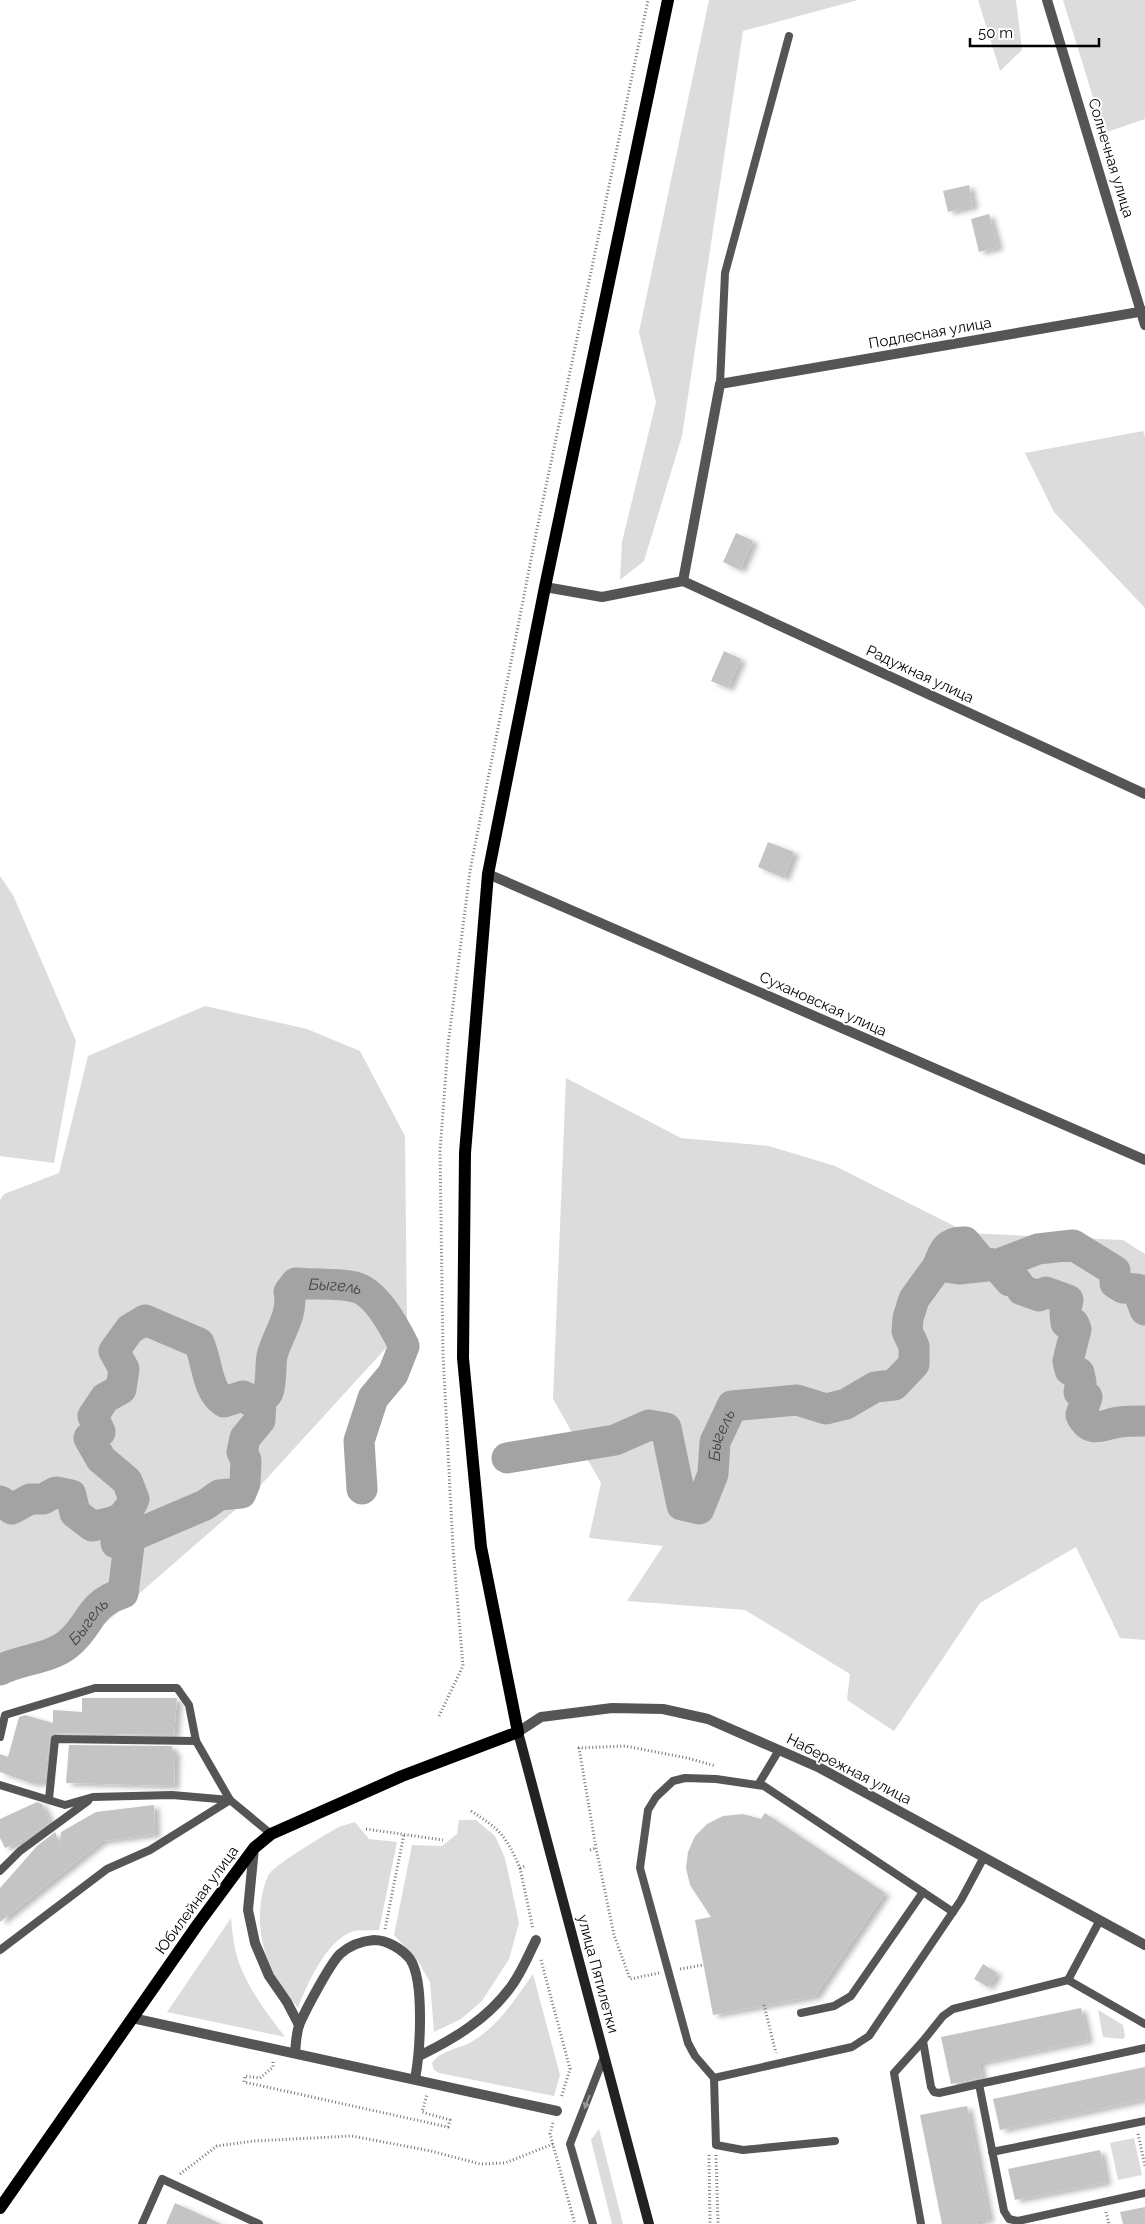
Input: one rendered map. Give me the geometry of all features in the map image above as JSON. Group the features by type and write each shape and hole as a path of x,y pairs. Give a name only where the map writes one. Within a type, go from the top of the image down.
{"main road":[{"path":"518,1732 480,1547 463,1358 464,1153 488,874 545,587 668,0"},
{"name":"Юбилейная улица","path":"0,2208 198,1924 254,1848 271,1834 402,1776 518,1732"},
{"name":"улица Пятилетки","path":"518,1732 650,2224"}],"street":[{"name":"Солнечная улица","path":"1047,0 1143,311 1145,325"},
{"name":"Подлесная улица","path":"720,384 1143,311"},
{"path":"545,587 602,598 683,581 720,384"},
{"name":"Радужная улица","path":"683,581 1145,794"},
{"name":"Сухановская улица","path":"488,874 1145,1160"},
{"name":"Набережная улица","path":"518,1732 540,1717 612,1708 663,1709 708,1719 820,1768 1145,1945"},
{"path":"254,1848 248,1910 255,1943 269,1976 287,2002 299,2025"},
{"path":"295,2053 299,2025 340,1955 357,1943 366,1940 382,1940 395,1946 410,1960 419,1988 419,2056 415,2079"},
{"path":"419,2056 471,2027 493,2009 512,1986 536,1940"},
{"path":"132,2018 557,2111"}],"lane":[{"path":"720,384 725,273 789,36"},
{"path":"0,1737 5,1714 94,1688 177,1688 189,1706 196,1741 230,1800 271,1834"},
{"path":"49,1799 55,1739 196,1741"},
{"path":"758,1785 779,1750"},
{"path":"835,2142 743,2150 716,2145 714,2078 695,2056 688,2043 640,1868 648,1810 664,1789 673,1781 684,1778 716,1779 764,1786 953,1912"},
{"path":"0,1785 65,1805 93,1797 172,1796 230,1800"},
{"path":"0,1871 20,1851 93,1797"},
{"path":"0,1950 107,1869 150,1850 230,1800"},
{"path":"714,2078 852,2048 869,2036 953,1912 984,1857"},
{"path":"801,2013 834,2006 851,1996 923,1892"},
{"path":"1068,1980 1100,1920"},
{"path":"921,2224 894,2073 943,2016 953,2009 1068,1980 1145,2024"},
{"path":"923,2041 931,2087 934,2092 939,2093 1145,2048"},
{"path":"593,2224 570,2144 604,2057"},
{"path":"979,2084 1004,2211 1010,2219 1018,2221 1145,2193"},
{"path":"992,2152 1145,2122"},
{"path":"142,2224 162,2179 259,2224"}],"path":[{"path":"439,1716 463,1666"},
{"path":"630,1979 614,1935 596,1848 579,1748 625,1746 687,1758 724,1768"},
{"path":"471,1811 494,1825 508,1841 520,1868 536,1940 570,2069 550,2134 575,2224"},
{"path":"366,1829 443,1840"},
{"path":"382,1940 404,1834"},
{"path":"590,1850 596,1848"},
{"path":"520,1868 525,1866"},
{"path":"764,2006 778,2063"},
{"path":"273,2067 260,2078 245,2076 244,2082 448,2127 450,2120 422,2112 426,2100"},
{"path":"1136,2123 1145,2166"},
{"path":"169,2183 217,2146 254,2141 352,2136 431,2151 480,2164 505,2163 553,2144"},
{"path":"716,2145 718,2224"}],"shaded area":[{"path":"709,0 858,0 743,31 682,436 644,561 620,580 622,542 656,402 639,332"},
{"path":"978,0 1016,0 1022,50 1000,71"},
{"path":"1063,0 1145,0 1145,119 1104,133"},
{"path":"1143,431 1145,437 1145,608 1054,512 1025,453"},
{"path":"0,876 13,895 76,1041 54,1163 0,1156"},
{"path":"205,1006 307,1029 360,1051 405,1136 407,1325 250,1497 70,1654 0,1678 0,1200 4,1194 59,1173 88,1056"},
{"path":"566,1078 681,1138 769,1146 835,1166 968,1233 1123,1240 1145,1254 1145,1640 1120,1638 1076,1547 980,1603 894,1731 847,1700 850,1674 745,1610 627,1601 663,1546 589,1538 601,1483 553,1399"},
{"path":"459,1820 476,1820 495,1836 505,1858 519,1923 509,1959 482,2001 461,2019 434,2032 430,1982 418,1961 394,1935 412,1845 442,1846 457,1834"},
{"path":"355,1822 369,1839 397,1842 379,1930 351,1932 333,1945 318,1965 298,2008 277,1980 266,1956 260,1929 261,1902 264,1888 268,1876 279,1865 337,1828"},
{"path":"231,1918 235,1949 243,1973 256,1996 285,2037 167,2012"},
{"path":"533,1974 560,2075 554,2096 439,2073 434,2070 432,2063 440,2055 468,2044 491,2027"},
{"path":"1098,2010 1123,2025 1125,2036 1123,2039 1103,2037"},
{"path":"599,2129 623,2224 612,2224 591,2140"},
{"path":"1134,2138 1142,2175 1118,2180 1110,2143"}],"building":[{"path":"969,185 973,206 948,212 943,191"},
{"path":"989,214 998,247 979,252 971,219"},
{"path":"736,533 753,541 740,570 723,562"},
{"path":"724,651 741,659 728,688 711,681"},
{"path":"768,842 794,852 784,878 758,867"},
{"path":"82,1698 177,1698 174,1735 55,1733 50,1738 43,1783 31,1783 0,1772 0,1754 8,1757 19,1717 25,1715 53,1723 53,1710 82,1712"},
{"path":"69,1745 172,1746 172,1751 175,1751 174,1786 66,1783"},
{"path":"37,1802 42,1804 50,1822 31,1836 5,1848 0,1838 0,1819"},
{"path":"154,1805 155,1834 102,1841 0,1922 0,1888 37,1846 55,1832 60,1843 61,1832 96,1812"},
{"path":"765,1813 885,1893 815,1996 713,2015 695,1920 711,1917 690,1885 686,1868 688,1852 695,1836 707,1824 723,1816 743,1814 761,1819"},
{"path":"983,1964 997,1973 988,1987 974,1979"},
{"path":"1081,2008 1088,2040 979,2063 982,2078 951,2084 941,2037"},
{"path":"1145,2067 1145,2099 1000,2130 993,2099"},
{"path":"967,2106 989,2219 979,2221 979,2224 942,2224 920,2115"},
{"path":"1100,2150 1106,2182 1015,2200 1008,2169"},
{"path":"175,2203 221,2224 166,2224"},
{"path":"1145,2207 1145,2224 1123,2224 1120,2212"}],"waterway":[{"name":"Быгель","path":"938,1266 950,1245 965,1242 981,1261 996,1265 1010,1281 1017,1282 1022,1290 1039,1296 1046,1292 1068,1300 1065,1313 1066,1323 1074,1324 1076,1329 1068,1361 1070,1370 1079,1373 1081,1382 1079,1392 1087,1397 1081,1415 1093,1427 1120,1422 1145,1421"},
{"name":"Быгель","path":"507,1458 615,1440 649,1425 666,1428 682,1505 699,1509 713,1474 715,1442 732,1406 797,1400 826,1409 846,1404 875,1387 894,1385 914,1364 914,1346 907,1331 908,1318 914,1299 938,1266 959,1269 996,1265 1038,1249 1073,1245 1115,1271 1115,1283 1123,1288 1137,1289 1145,1310"},
{"name":"Быгель","path":"0,1501 12,1509 30,1499 43,1499 56,1492 71,1495 75,1513 92,1526 118,1520 130,1507 134,1499 127,1481 101,1459 89,1438 100,1432 93,1416 105,1398 121,1389 124,1369 114,1351 130,1329 145,1320 199,1343 211,1383 218,1397 224,1402 243,1396 251,1401 263,1397 268,1392 274,1348 287,1317 290,1300 289,1292 296,1283 348,1286 363,1290 384,1312 404,1346 393,1374 373,1398 359,1441 362,1489"},
{"name":"Быгель","path":"118,1542 116,1543 205,1505 219,1495 241,1493 245,1483 246,1460 242,1452 245,1438 260,1420 261,1398"},
{"name":"Быгель","path":"0,1670 61,1649 76,1637 96,1609 111,1598 123,1593 130,1537"}]}
